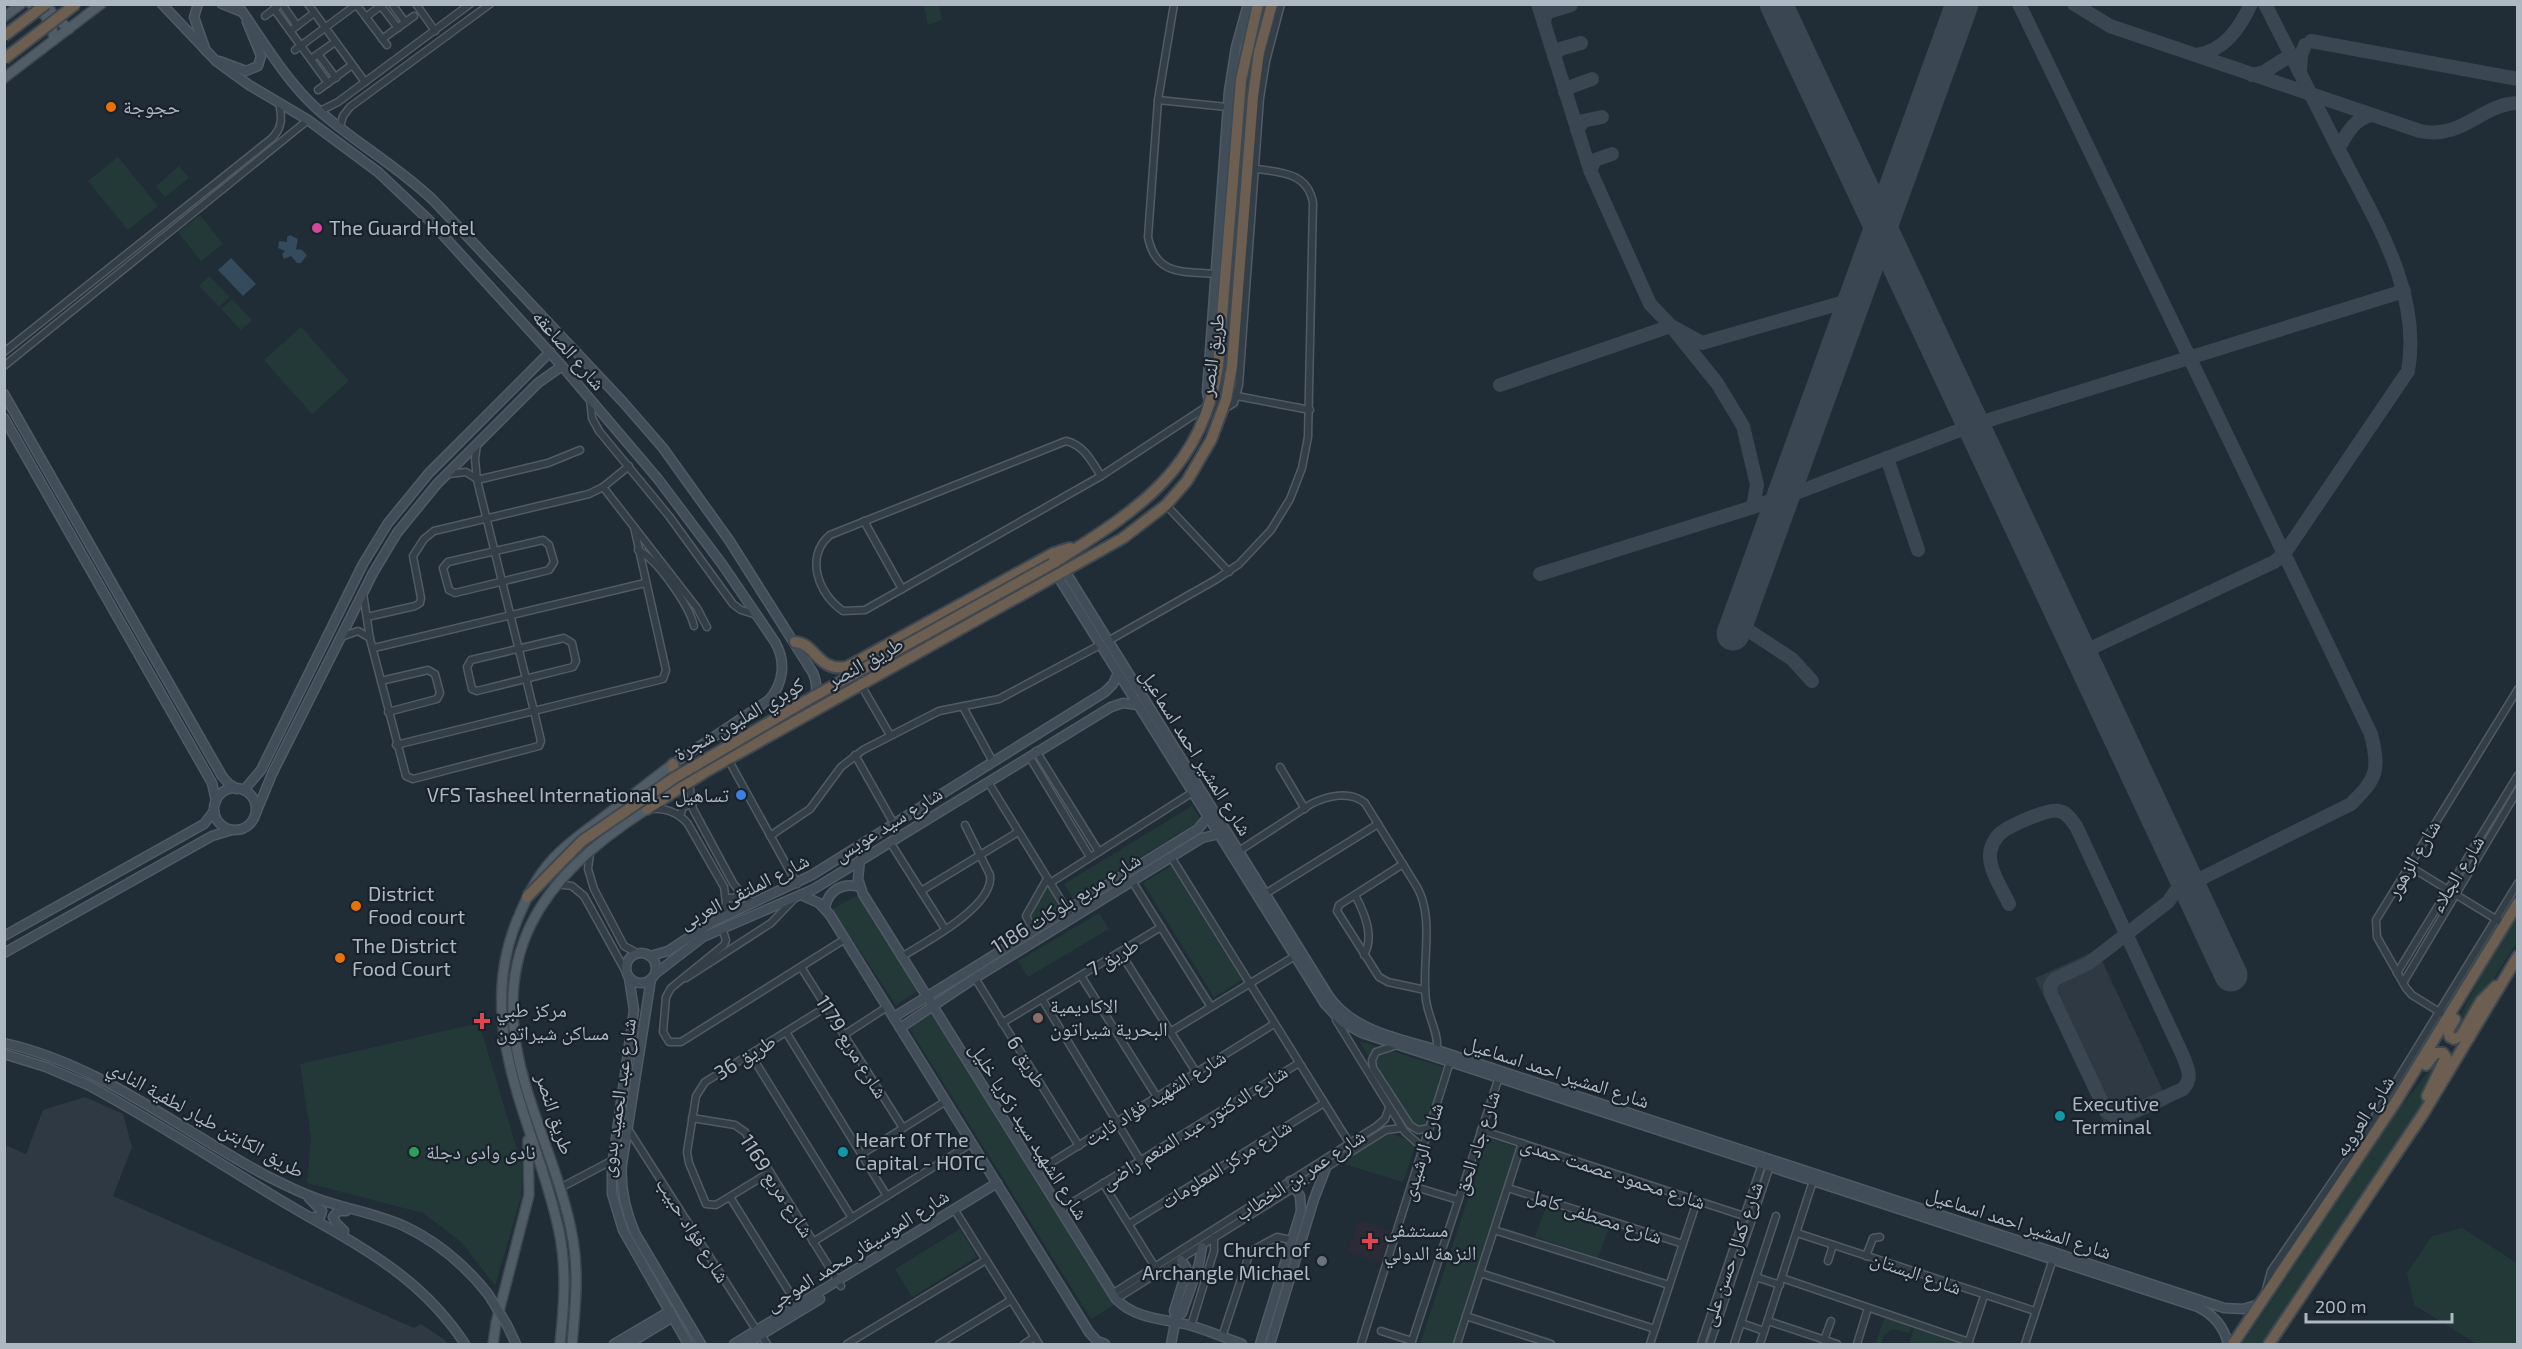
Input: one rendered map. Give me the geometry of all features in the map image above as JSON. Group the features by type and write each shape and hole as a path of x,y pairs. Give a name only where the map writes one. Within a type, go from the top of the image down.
{"highway":[{"path":"4,36 46,4"},
{"path":"4,59 76,4"},
{"name":"طريق النصر","path":"1052,564 1137,508 1165,481 1187,451 1209,404 1218,366 1229,160 1242,72 1258,4"},
{"name":"طريق النصر","path":"647,810 689,781 1123,538 1166,505 1186,481 1204,454 1222,411 1232,366 1248,215 1259,52 1272,4"},
{"path":"850,691 839,688 836,680 838,674 852,664 1054,554 1068,548 1076,548"},
{"name":"كوبري المليون شجرة","path":"526,897 582,841 674,778 812,697 1052,564"},
{"path":"795,642 803,644 820,661 830,667 841,668 852,664"},
{"path":"673,764 675,775 681,780 689,781"},
{"name":"شارع العروبه","path":"2233,1344 2395,1103 2444,1015 2469,982 2500,922 2517,903"},
{"path":"2269,1344 2423,1114 2517,956"},
{"path":"2469,982 2463,1004 2448,1031 2450,1037 2454,1039 2461,1036 2481,1001 2503,981"},
{"path":"2395,1103 2407,1092 2433,1055 2438,1052 2443,1053 2446,1060 2430,1089 2423,1114"}],"main road":[{"path":"4,17 21,4"},
{"path":"31,4 49,21 54,40"},
{"path":"46,4 55,17 69,29"},
{"path":"4,78 101,4"},
{"name":"طريق النصر","path":"560,1344 565,1279 560,1234 507,1059 500,1011 502,978 508,946 526,897 544,869 560,851 673,764"},
{"name":"طريق النصر","path":"572,1344 576,1302 574,1251 560,1188 526,1086 516,1048 512,1016 514,978 524,940 535,917 556,885 592,848 647,810"},
{"path":"493,1344 496,1323 529,1195 529,1132"}],"street":[{"name":"شارع الصاعقه","path":"162,4 216,60 249,85 308,120 378,172 405,196 590,398 694,525 757,615 781,655 782,676 776,691 761,708 673,764"},
{"path":"198,4 194,17 206,51"},
{"path":"216,60 246,70 258,66 260,53 242,11 222,4"},
{"path":"265,16 281,4 297,26"},
{"path":"308,4 365,82"},
{"path":"392,4 405,22"},
{"path":"416,4 435,30"},
{"path":"320,111 338,102 470,4"},
{"path":"340,127 347,110 490,4"},
{"path":"1174,4 1158,100 1147,225 1150,247 1158,262 1166,267 1215,274"},
{"path":"1101,476 1085,452 1066,441 830,535 818,548 816,560 818,578 825,596 843,611 858,612 902,590 1101,476 1209,404 1207,392 1215,274 1229,160 1227,107 1236,47 1248,4"},
{"path":"1222,411 1232,406 1237,396 1248,215 1256,169 1257,97 1281,4"},
{"path":"298,48 356,5 385,42 414,16"},
{"path":"366,17 382,5 398,28"},
{"path":"274,9 290,31 298,48 311,59 328,83"},
{"name":"شارع الصاعقه","path":"242,11 294,83 320,111 430,196 637,417 709,510 813,673 817,684 814,700 800,719"},
{"path":"290,31 314,13"},
{"path":"311,59 335,42"},
{"path":"318,54 336,78"},
{"path":"318,90 352,65"},
{"path":"1158,100 1227,107"},
{"path":"4,352 271,139 279,130 282,118 279,102"},
{"path":"338,102 340,109 347,110"},
{"path":"6,364 308,120"},
{"path":"279,130 289,136"},
{"path":"770,836 810,809 841,767 855,755 939,711 999,699 1104,643 1229,572 1248,556 1271,530 1282,514 1302,468 1308,438 1312,199 1303,183 1292,175 1256,169"},
{"path":"216,801 223,793 241,789 261,770 363,564 388,523 429,473 550,352"},
{"path":"4,959 9,951 212,836 247,826 256,813 272,774 363,593 397,533 416,507 447,474 542,379 562,366"},
{"path":"4,394 222,776 252,797 256,813"},
{"path":"1237,396 1310,410"},
{"path":"590,398 592,418 597,428 669,516 736,607 757,615"},
{"path":"4,418 212,783 216,801 214,811 204,824 4,936"},
{"path":"363,593 370,639 404,774 413,779 537,748 541,741 477,480 475,459 477,444"},
{"path":"447,474 466,472 477,480 548,463 580,450"},
{"path":"367,617 420,603 421,598 412,558 427,536 437,529 584,496 603,487 629,466"},
{"path":"603,487 697,608 708,627"},
{"path":"1166,505 1229,572"},
{"path":"864,521 902,590"},
{"path":"396,745 661,680 666,670 634,527"},
{"path":"541,540 550,546 554,562 551,569 502,582 453,592 448,588 444,570 448,562 495,551 541,540"},
{"path":"638,550 651,559 674,589 688,609 694,626"},
{"name":"شارع المشير احمد اسماعيل","path":"1061,573 1171,750 1239,851 1340,1011 1363,1026 1766,1165 2053,1259 2233,1309 2252,1307 2263,1301"},
{"path":"374,648 645,583"},
{"path":"341,637 358,632 370,639"},
{"path":"566,638 572,643 576,661 573,667 526,679 477,692 472,689 467,667 470,662 566,638"},
{"name":"شارع المشير احمد اسماعيل","path":"1104,643 1118,674 1171,750 1193,792 1332,1011 1389,1108 1407,1136 1424,1149"},
{"path":"381,681 428,670 435,674 440,695 437,699 388,712"},
{"name":"شارع الملتقى العربى","path":"650,956 663,953 722,917 797,884 1109,689 1118,674"},
{"path":"861,684 890,735"},
{"path":"1109,689 1118,694 1117,704 1138,705"},
{"name":"شارع الزهور","path":"2444,1015 2412,995 2403,983 2379,941 2376,924 2517,689"},
{"name":"شارع سيد عويس","path":"653,977 703,937 798,896 1117,704"},
{"path":"963,707 993,762"},
{"path":"1032,754 1099,852"},
{"path":"1032,754 1090,857"},
{"path":"855,755 894,824"},
{"path":"728,759 797,884"},
{"path":"1280,766 1305,808"},
{"name":"شارع الجلاء","path":"2397,973 2517,776"},
{"path":"689,781 691,804 740,892 754,903"},
{"path":"988,782 1069,914"},
{"name":"شارع الجلاء","path":"2403,983 2517,790"},
{"path":"1034,931 1026,916 1048,881 1099,852 1193,792"},
{"path":"1239,851 1324,798 1350,795 1365,803 1424,902 1425,990 1428,1011 1437,1040 1437,1050"},
{"path":"680,816 683,807 691,804"},
{"path":"647,810 662,809 680,816 688,824 722,882 727,898 722,917"},
{"path":"214,811 218,821 232,830"},
{"name":"شارع مربع بلوكات 1186","path":"900,1028 1121,877 1198,829 1208,816"},
{"path":"1265,894 1378,824"},
{"path":"901,957 970,913 990,884 990,875 965,825"},
{"path":"921,891 1018,832"},
{"name":"شارع مربع بلوكات 1186","path":"894,1017 1034,931 1132,881 1202,838 1219,834"},
{"path":"890,842 945,929"},
{"path":"556,885 572,886 584,896 628,975 641,983 653,977 656,964 650,956 626,948 591,883 588,869 592,848"},
{"path":"1171,857 1350,1144"},
{"path":"825,908 829,896 835,890 847,885 860,887 858,873 860,860"},
{"path":"1403,864 1339,905 1337,911 1382,979 1425,990"},
{"path":"2409,866 2500,922"},
{"path":"1132,870 1132,881 1211,1007"},
{"path":"1121,877 1132,881"},
{"path":"2263,1301 2271,1271 2444,1015 2500,922 2517,883"},
{"name":"شارع الشهيد سيد زكريا خليل","path":"860,887 901,957 1114,1297 1133,1311 1176,1321 1242,1344"},
{"path":"727,898 735,898 740,892"},
{"path":"1355,894 1368,921 1364,955"},
{"path":"798,896 813,899 825,908 1089,1332 1096,1341 1105,1344"},
{"name":"شارع الملتقى العربى","path":"682,976 687,978 771,923 798,896"},
{"name":"طريق 7","path":"1002,1023 1161,927"},
{"path":"722,928 726,940 724,945 682,976 666,997 663,1032 666,1039 673,1043 681,1042 845,939"},
{"path":"1120,952 1196,1072"},
{"path":"628,975 629,959 637,953"},
{"path":"663,953 662,959 666,965"},
{"path":"1170,1032 1295,956"},
{"name":"شارع مربع 1179","path":"801,967 903,1128"},
{"name":"شارع عبد الحميد بدوى","path":"628,975 634,994 634,1010 613,1160 612,1194 619,1221 688,1344"},
{"path":"1081,976 1157,1097"},
{"name":"شارع عبد الحميد بدوى","path":"653,977 621,1182 627,1213 640,1241 701,1344"},
{"name":"طريق 6","path":"975,978 1079,1146"},
{"path":"1042,999 1140,1160"},
{"name":"طريق 36","path":"770,1173 714,1206 705,1202 687,1155 696,1096 701,1086 826,1007"},
{"path":"844,1035 887,1007"},
{"name":"شارع المشير احمد اسماعيل","path":"1332,1011 1356,1030 1397,1045 1578,1100 2146,1286 2204,1311 2222,1326 2228,1344"},
{"name":"شارع الشهيد فؤاد ثابت","path":"1036,1172 1274,1024"},
{"path":"786,1032 887,1196"},
{"name":"طريق الكابتن طيار لطفية النادي","path":"4,1043 51,1057 94,1075 234,1158 304,1193 402,1225 438,1246 459,1261 488,1294 516,1344"},
{"path":"1397,1045 1376,1052 1372,1064 1413,1128 1412,1134 1407,1136"},
{"path":"751,1054 852,1218"},
{"name":"طريق الكابتن طيار لطفية النادي","path":"7,1055 46,1067 96,1089 160,1125 274,1197 365,1248 428,1298 465,1344"},
{"name":"شارع الرشيدى","path":"1361,1344 1450,1062"},
{"name":"شارع الدكتور عبد المنعم راضى","path":"1059,1210 1299,1063"},
{"name":"شارع جاد الحق","path":"1412,1342 1498,1077"},
{"path":"862,1154 946,1101"},
{"name":"شارع مركز المعلومات","path":"1129,1224 1324,1103"},
{"name":"شارع عمر بن الخطاب","path":"1114,1297 1155,1267 1200,1243 1293,1184 1381,1123 1389,1108"},
{"name":"شارع مربع 1169","path":"692,1118 742,1128 839,1283"},
{"path":"1381,1123 1385,1125 1386,1130"},
{"name":"شارع عمر بن الخطاب","path":"1293,1184 1326,1168 1386,1130 1402,1128"},
{"path":"1413,1128 1423,1130 1430,1128"},
{"name":"شارع فؤاد حبيب","path":"628,1129 767,1344"},
{"name":"شارع محمود عصمت حمدى","path":"1481,1130 1744,1216"},
{"path":"813,1242 972,1143"},
{"path":"1457,1344 1522,1143"},
{"path":"560,1188 613,1160"},
{"name":"شارع كمال حسن على","path":"1701,1344 1758,1176 1766,1165"},
{"name":"شارع كمال حسن على","path":"1710,1344 1766,1178 1766,1165"},
{"path":"1270,1344 1314,1199 1326,1168"},
{"path":"1758,1176 1766,1178"},
{"path":"1760,1344 1814,1181"},
{"path":"1103,1183 1155,1267"},
{"path":"1260,1344 1301,1211 1300,1196 1293,1184"},
{"name":"شارع الموسيقار محمد الموجى","path":"746,1344 759,1333 998,1185"},
{"path":"1412,1186 1458,1200"},
{"name":"شارع مصطفى كامل","path":"1508,1188 1683,1244"},
{"path":"304,1193 322,1211 320,1217 313,1217"},
{"path":"1300,1196 1307,1195 1314,1199"},
{"path":"730,1197 799,1308"},
{"path":"1650,1344 1697,1201"},
{"path":"365,1248 338,1226 333,1217 335,1212 342,1210 368,1213"},
{"path":"956,1211 1040,1344"},
{"path":"1734,1344 1776,1216"},
{"path":"1494,1230 1669,1285"},
{"name":"شارع البستان","path":"1797,1233 2035,1311"},
{"path":"1191,1326 1214,1251 1213,1235"},
{"path":"1222,1337 1251,1252 1277,1237 1291,1240"},
{"path":"1866,1256 1873,1238 1880,1237"},
{"path":"1176,1321 1181,1315 1197,1271 1200,1243"},
{"name":"شارع عمر بن الخطاب","path":"1114,1297 1183,1264 1200,1243"},
{"path":"1828,1261 1833,1245"},
{"path":"2025,1344 2053,1259"},
{"path":"847,1344 986,1260"},
{"path":"1171,1344 1176,1321 1174,1311 1183,1264 1197,1271"},
{"path":"1480,1274 1655,1329"},
{"path":"1756,1277 1781,1281 1969,1343 1984,1296"},
{"path":"939,1344 1011,1300"},
{"path":"1857,1344 1868,1308"},
{"path":"614,1344 671,1314"},
{"path":"628,1344 671,1314"},
{"path":"1466,1317 1551,1344"},
{"path":"1768,1321 1837,1344"},
{"path":"1824,1340 1831,1321"},
{"path":"1741,1323 1764,1331"},
{"path":"1381,1331 1412,1342"},
{"name":"شارع الموسيقار محمد الموجى","path":"734,1344 759,1333"},
{"path":"1024,1344 1035,1338"}],"shaded area":[{"path":"290,235 298,239 296,249 302,250 307,255 301,263 297,263 291,256 284,259 282,254 285,251 278,248 279,241 287,242 287,237"},
{"path":"231,258 256,284 243,296 218,270"},
{"path":"2097,950 2169,1104 2108,1132 2035,978"},
{"path":"85,1097 123,1114 132,1147 113,1196 414,1328 421,1324 448,1344 5,1344 5,1145 26,1154 43,1110"},
{"name":"مستشفى النزهة الدولي","path":"1359,1220 1392,1231 1381,1263 1348,1252"}],"green space":[{"path":"924,5 939,5 942,20 928,25"},
{"path":"118,157 158,206 128,230 88,181"},
{"path":"179,166 189,178 165,197 156,186"},
{"path":"200,215 223,244 201,261 178,232"},
{"path":"209,276 230,297 219,307 199,286"},
{"path":"232,299 252,320 241,330 221,309"},
{"path":"301,327 349,381 312,414 264,360"},
{"path":"1192,806 1201,820 1073,898 1064,884"},
{"path":"1171,866 1242,980 1214,997 1143,883"},
{"path":"1048,887 1061,908 1034,924 1029,916"},
{"path":"862,893 919,990 896,1005 832,909"},
{"path":"1099,913 1109,929 1028,977 1018,961"},
{"path":"2517,915 2517,942 2460,1032 2454,1028 2484,970"},
{"path":"932,1014 1114,1305 1091,1319 909,1028"},
{"name":"نادى وادى دجلة","path":"479,1023 522,1166 521,1197 495,1286 461,1242 423,1213 307,1183 311,1138 300,1064"},
{"path":"1359,1041 1446,1068 1427,1128 1411,1124"},
{"path":"2433,1066 2440,1070 2413,1121 2265,1344 2242,1344 2400,1108"},
{"path":"1387,1132 1416,1143 1403,1182 1337,1162"},
{"path":"1488,1138 1517,1147 1452,1344 1420,1344"},
{"path":"1546,1207 1609,1228 1598,1258 1535,1237"},
{"path":"2462,1228 2517,1263 2517,1344 2477,1344 2414,1305 2407,1273 2432,1236"},
{"path":"960,1229 977,1257 912,1297 895,1269"},
{"path":"1885,1317 1912,1327 1909,1333 1893,1329 1884,1335 1881,1344 1875,1344"},
{"path":"1914,1327 1961,1342 1960,1344 1920,1344 1910,1342"}],"taxiway":[{"path":"1538,4 1590,170 1650,304 1671,326 1702,343 1855,299"},
{"path":"2009,904 1994,875 1991,862 1991,849 1995,839 2007,829 2030,818 2047,812 2064,813 2076,826 2183,1056 2188,1069 2189,1077 2183,1089 2125,1115 2114,1116 2106,1111 2051,994 2050,986 2055,979 2089,963 2168,902 2180,885 2183,872 2191,878 2202,878 2351,804 2371,780 2375,766 2371,734 2019,4"},
{"path":"2074,4 2110,26 2420,131 2448,131 2493,109 2518,103"},
{"path":"2197,55 2216,48 2230,37 2251,4"},
{"path":"2081,653 2274,562 2284,554 2408,371 2410,342 2408,313 2402,285 2392,257 2367,203 2265,4"},
{"path":"1544,24 1548,12 1571,5"},
{"path":"2311,41 2518,79"},
{"path":"1554,56 1560,49 1581,43"},
{"path":"2300,72 2301,55 2305,45"},
{"path":"2252,75 2264,72 2291,55"},
{"path":"1565,92 1570,87 1592,79"},
{"path":"2338,149 2355,124 2371,115"},
{"path":"1577,130 1583,121 1602,117"},
{"path":"1590,170 1595,160 1612,154"},
{"path":"1772,500 1783,498 1973,425 2404,291"},
{"path":"1500,385 1671,326 1717,383 1743,426 1757,485 1753,507"},
{"path":"1887,458 1918,550"},
{"path":"1540,574 1753,507 1772,500 1788,484"},
{"path":"1737,623 1792,659 1812,681"}],"runway":[{"path":"1776,4 2231,975"},
{"path":"1733,634 1962,4"}],"place":[{"name":"حجوجة","path":"111,107"},
{"name":"The Guard Hotel","path":"317,228"},
{"name":"VFS Tasheel International - تساهيل","path":"741,795"},
{"name":"District Food court","path":"356,906"},
{"name":"The District Food Court","path":"340,958"},
{"name":"الاكاديمية البحرية شيراتون","path":"1038,1018"},
{"name":"مركز طبي مساكن شيراتون","path":"482,1021"},
{"name":"Executive Terminal","path":"2060,1116"},
{"name":"نادى وادى دجلة","path":"414,1152"},
{"name":"Heart Of The Capital - HOTC","path":"843,1152"},
{"name":"مستشفى النزهة الدولي","path":"1370,1241"},
{"name":"Church of Archangle Michael","path":"1322,1261"}]}
